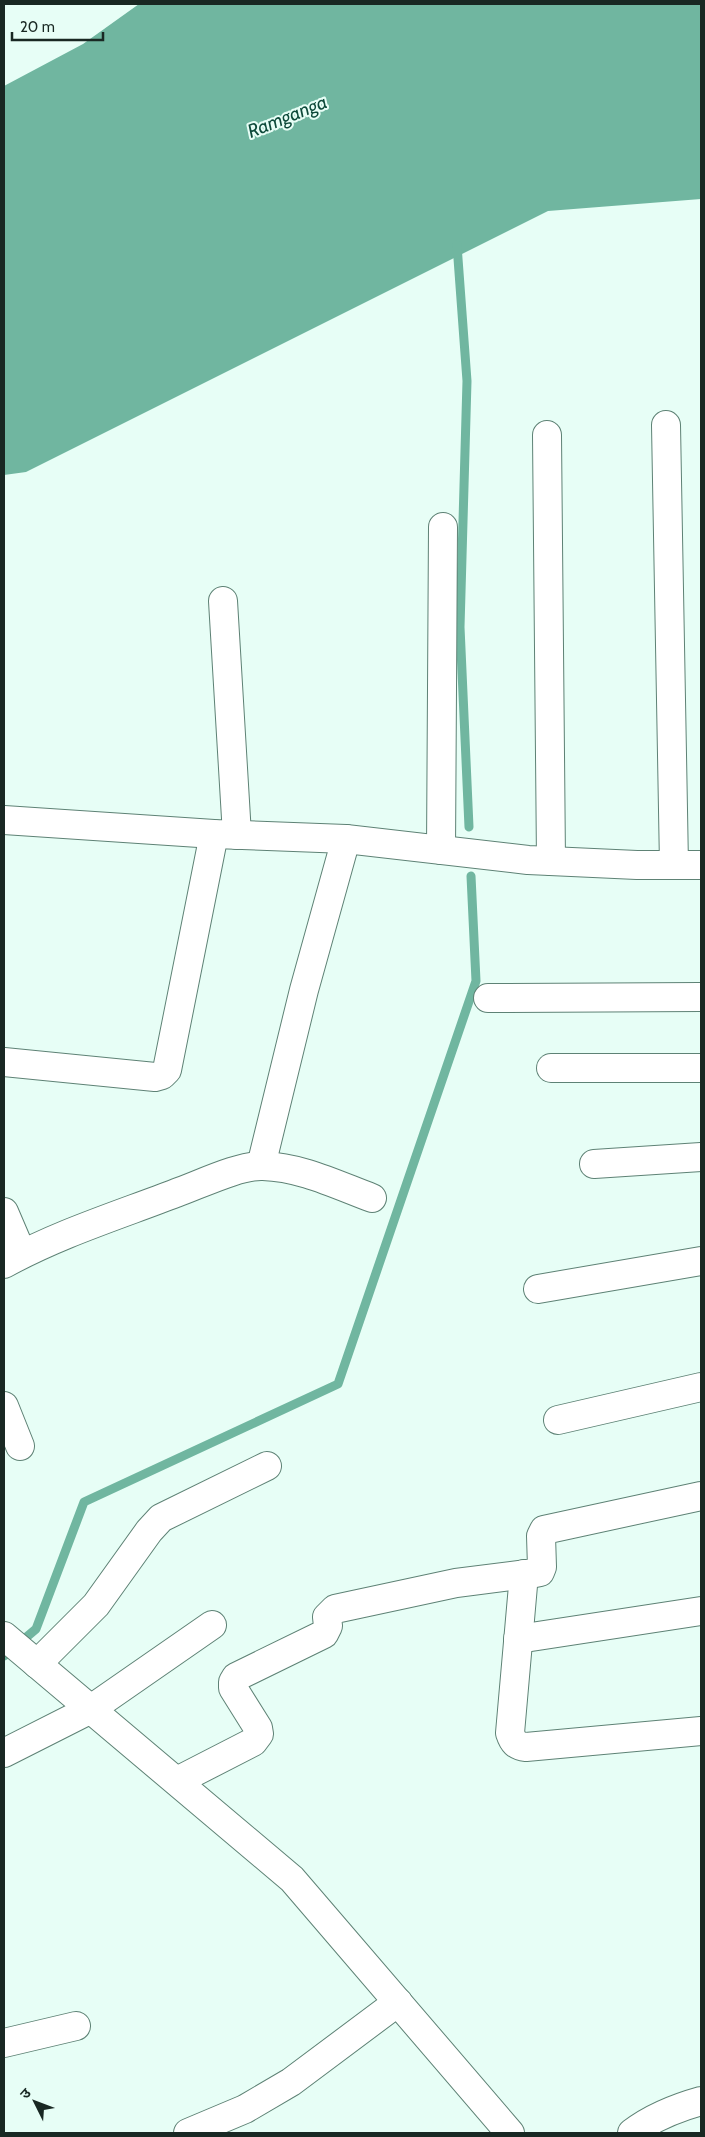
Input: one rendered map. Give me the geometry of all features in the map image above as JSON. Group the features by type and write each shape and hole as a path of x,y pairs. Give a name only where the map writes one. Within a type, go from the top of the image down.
{"street":[{"path":"666,425 674,865"},
{"path":"547,435 551,861"},
{"path":"442,850 443,527"},
{"path":"4,1062 155,1076 162,1075 167,1070 225,834 223,601"},
{"path":"4,820 225,834 346,839 551,861 701,865"},
{"path":"261,1166 304,990 346,839"},
{"path":"488,998 701,997"},
{"path":"551,1068 701,1068"},
{"path":"594,1164 701,1157"},
{"path":"4,1212 13,1259 72,1233 228,1174 261,1166 293,1169 372,1198"},
{"path":"538,1289 701,1261"},
{"path":"558,1420 701,1387"},
{"path":"4,1406 20,1446"},
{"path":"267,1466 161,1518 149,1531 96,1605 21,1650 292,1879 510,2133"},
{"path":"177,1782 253,1742 259,1734 258,1728 233,1688 233,1682 236,1677 324,1634 328,1626 327,1617 335,1609 456,1583 540,1572 542,1567 540,1536 544,1530 701,1496"},
{"path":"524,1574 510,1733 513,1741 519,1746 526,1747 701,1731"},
{"path":"518,1639 701,1611"},
{"path":"4,1754 91,1709 212,1626"},
{"path":"188,2133 245,2109 291,2082 398,2002"},
{"path":"4,2043 76,2026"},
{"path":"632,2133 645,2123 674,2109 701,2101"}],"water":[{"name":"Ramganga","path":"139,4 701,4 701,199 548,211 26,472 4,475 4,86 83,44"}],"waterway":[{"path":"457,245 467,381 460,627 469,827"},
{"path":"4,1656 36,1629 84,1502 338,1384 476,981 471,876"}]}
